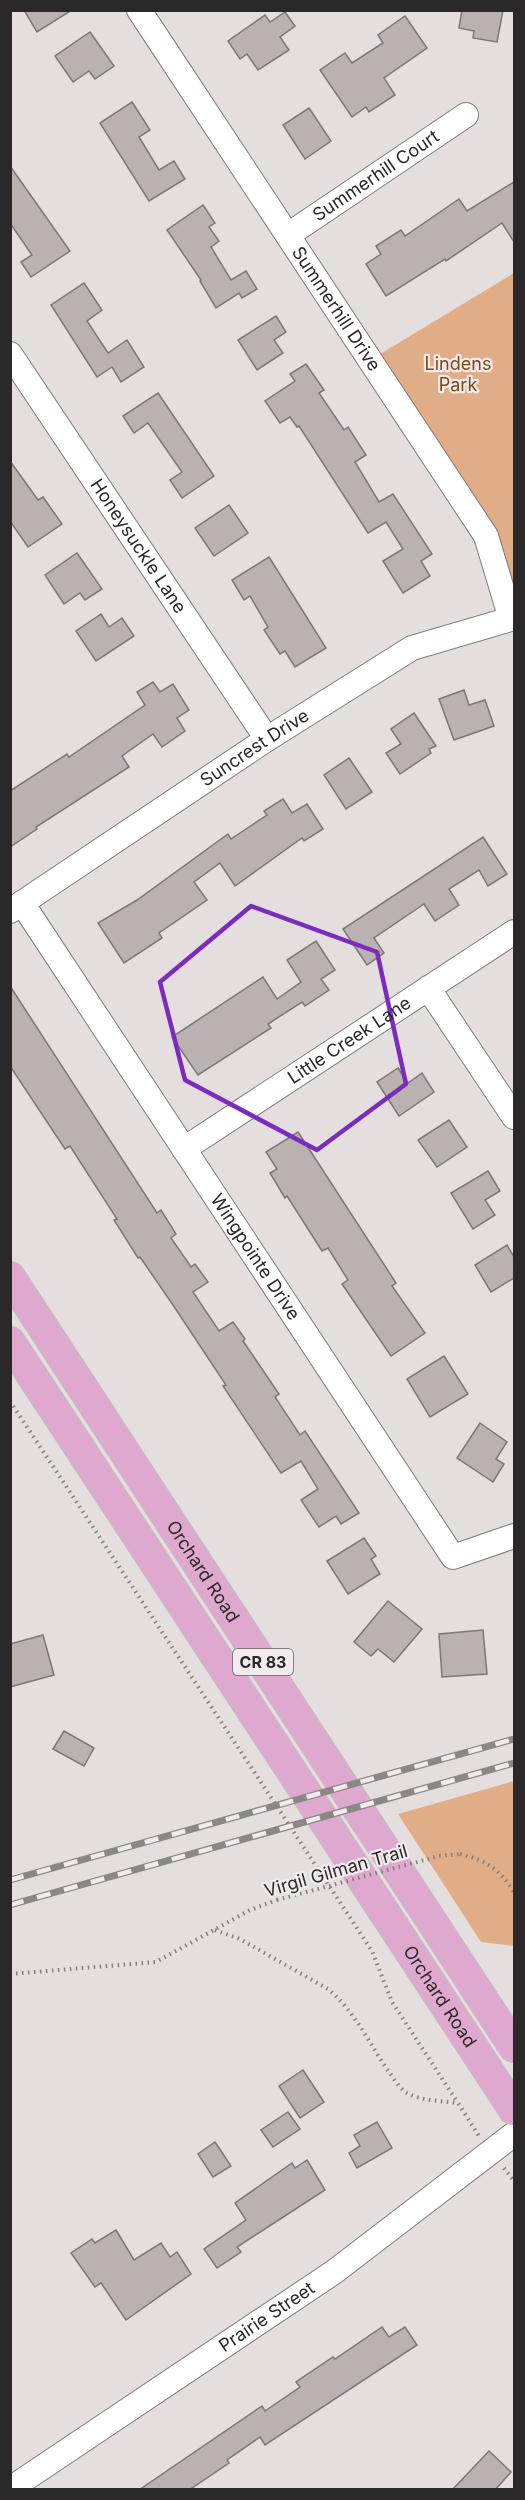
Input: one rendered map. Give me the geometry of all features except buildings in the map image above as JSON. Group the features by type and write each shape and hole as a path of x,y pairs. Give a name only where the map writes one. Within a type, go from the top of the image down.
{"main road":[{"name":"Orchard Road","path":"10,1277 514,2047"},
{"name":"Orchard Road","path":"10,1342 514,2110"}],"street":[{"name":"Summerhill Drive","path":"139,10 486,536 513,619"},
{"name":"Summerhill Court","path":"288,235 466,116"},
{"name":"Honeysuckle Lane","path":"10,354 267,739"},
{"name":"Suncrest Drive","path":"16,907 267,739 412,648 513,619"},
{"name":"Wingpointe Drive","path":"16,907 184,1149 453,1557 514,1536"},
{"name":"Little Creek Lane","path":"184,1149 514,932"},
{"path":"428,988 514,1117"},
{"name":"Prairie Street","path":"10,2489 334,2272 514,2134"}],"path":[{"path":"10,1401 372,1951 392,2002 473,2129"},
{"name":"Virgil Gilman Trail","path":"10,1974 156,1962 250,1910 277,1900 439,1856 460,1854 484,1861 500,1873 514,1892"},
{"path":"215,1930 240,1939 312,1979 338,1997 405,2092 419,2097 458,2103"}],"highlighted area":[{"path":"251,906 377,952 406,1084 317,1150 185,1080 160,982"}],"green space":[{"name":"Lindens Park","path":"514,273 514,590 377,356"},
{"path":"514,1781 514,1946 481,1942 398,1814"}],"railway":[{"path":"10,1880 514,1739"},
{"path":"10,1905 514,1763"}]}
